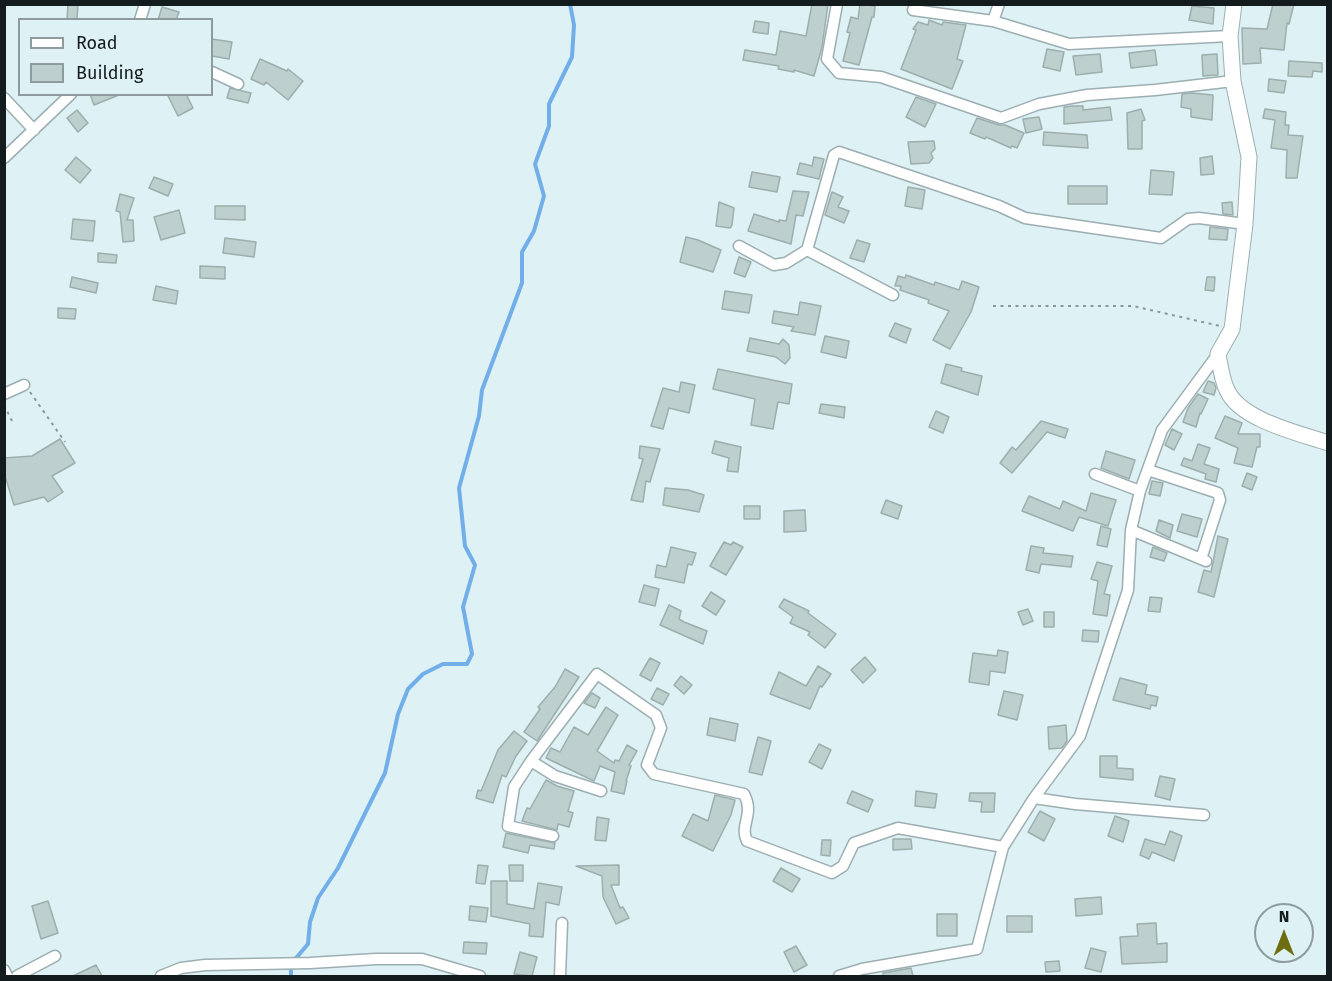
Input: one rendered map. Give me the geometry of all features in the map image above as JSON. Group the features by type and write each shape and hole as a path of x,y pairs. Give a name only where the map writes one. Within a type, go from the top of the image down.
{"street":[{"path":"837,4 827,59 839,73 881,77 1001,118 1039,105 1087,95 1233,81"},
{"path":"956,16 960,4"},
{"path":"993,21 999,4"},
{"path":"839,976 862,969 977,949 1003,847 1034,798 1080,736 1128,590 1131,530 1140,491 1162,430 1218,354 1232,329 1245,224 1249,157 1233,81 1230,36 1234,4"},
{"path":"913,10 993,21 1069,44 1230,36"},
{"path":"213,72 238,84"},
{"path":"4,158 69,96"},
{"path":"4,98 34,130"},
{"path":"739,246 774,265 786,263 807,250 834,155 839,152 999,206 1025,218 1161,238 1188,219 1199,218 1245,224"},
{"path":"807,250 893,295"},
{"path":"1218,354 1226,390 1233,400 1260,420 1328,443"},
{"path":"4,393 24,385"},
{"path":"1131,530 1204,560 1220,500 1218,493 1148,470"},
{"path":"1095,474 1140,491"},
{"path":"553,836 508,826 513,787 597,674 656,715 662,728 647,765 654,774 744,794 749,805 744,835 747,841 832,873 843,866 854,843 898,828 1003,847"},
{"path":"531,761 555,776 601,791"},
{"path":"1034,798 1075,804 1204,815"},
{"path":"560,976 562,923"},
{"path":"17,976 55,956"},
{"path":"161,976 181,968 205,964 310,963 376,959 423,959 480,976"},
{"path":"4,970 7,976"}],"path":[{"path":"993,306 1133,306 1232,329"},
{"path":"24,385 65,442"},
{"path":"4,405 12,421"}],"building":[{"path":"68,4 78,4 77,18 67,18"},
{"path":"812,4 828,4 822,47 814,76 794,70 794,72 778,69 779,66 743,60 745,50 776,55 780,31 806,36"},
{"path":"860,4 875,6 874,17 872,17 859,65 843,61 850,33 847,32 851,17 858,19"},
{"path":"1273,4 1294,4 1289,24 1287,23 1284,50 1260,48 1261,63 1243,64 1242,28 1267,29"},
{"path":"1192,6 1214,8 1213,24 1189,20"},
{"path":"162,7 179,12 177,18 159,18"},
{"path":"929,20 942,25 943,22 966,25 957,59 963,61 952,89 901,69 916,30 913,29 918,22 928,25"},
{"path":"755,21 769,23 768,34 753,32"},
{"path":"213,39 232,42 229,59 213,56"},
{"path":"1047,49 1064,52 1060,71 1043,67"},
{"path":"1155,50 1157,65 1131,68 1129,53"},
{"path":"1100,54 1102,72 1076,75 1073,56"},
{"path":"1217,54 1218,75 1203,76 1202,55"},
{"path":"260,59 287,71 288,69 303,81 288,100 266,82 264,85 251,79"},
{"path":"1289,61 1322,63 1322,72 1313,71 1312,77 1288,76"},
{"path":"1269,79 1286,81 1284,93 1268,91"},
{"path":"230,88 251,93 248,103 227,98"},
{"path":"1182,94 1213,95 1212,120 1191,117 1191,109 1181,107"},
{"path":"91,96 116,96 94,105"},
{"path":"168,96 187,96 193,108 178,116"},
{"path":"916,97 936,104 925,127 906,117"},
{"path":"1083,106 1083,110 1110,107 1112,120 1064,124 1064,107"},
{"path":"1141,109 1145,120 1142,121 1142,149 1128,149 1127,113"},
{"path":"1265,109 1286,112 1285,125 1289,125 1288,135 1303,136 1297,178 1286,178 1287,150 1271,148 1275,120 1263,118"},
{"path":"77,110 88,123 78,132 67,118"},
{"path":"1039,117 1042,129 1026,133 1023,119"},
{"path":"977,118 1005,125 1024,133 1017,148 1012,146 1011,148 970,133"},
{"path":"1044,132 1087,135 1088,148 1043,145"},
{"path":"934,141 935,149 931,153 933,158 929,163 911,164 908,142"},
{"path":"1212,156 1214,174 1201,175 1200,158"},
{"path":"76,157 91,170 80,183 65,170"},
{"path":"814,157 824,159 819,179 797,174 800,163 812,166"},
{"path":"1151,170 1174,172 1172,195 1149,194"},
{"path":"752,172 780,177 777,192 749,187"},
{"path":"154,177 173,184 168,196 149,188"},
{"path":"1068,186 1107,186 1107,204 1068,204"},
{"path":"908,187 925,190 922,209 905,206"},
{"path":"793,191 809,192 803,216 796,215 791,244 748,231 754,214 779,222 779,220 786,221"},
{"path":"832,192 843,197 838,207 849,211 844,223 825,215"},
{"path":"120,194 134,198 127,220 133,220 134,241 123,242 120,212 116,211"},
{"path":"719,202 734,208 730,228 716,226"},
{"path":"1232,202 1233,215 1223,214 1222,203"},
{"path":"215,206 245,206 245,220 215,219"},
{"path":"179,210 185,233 161,240 154,217"},
{"path":"73,219 95,221 93,241 71,239"},
{"path":"1210,227 1228,229 1227,240 1209,239"},
{"path":"686,237 721,250 713,272 680,262"},
{"path":"225,238 256,242 254,257 223,253"},
{"path":"857,240 870,244 864,262 850,258"},
{"path":"98,253 117,255 116,263 98,262"},
{"path":"739,257 751,262 745,277 734,273"},
{"path":"200,266 225,267 225,279 200,278"},
{"path":"906,275 934,285 935,282 959,290 962,281 979,287 971,312 950,349 933,340 949,311 928,303 929,300 900,290 901,286 895,286 898,276 905,278"},
{"path":"72,277 98,283 96,293 70,287"},
{"path":"1207,277 1215,277 1214,291 1205,290"},
{"path":"156,286 178,291 176,304 153,300"},
{"path":"725,291 752,295 749,313 722,309"},
{"path":"800,302 821,306 815,335 791,331 794,327 772,323 774,311 798,315"},
{"path":"58,308 76,309 75,319 58,318"},
{"path":"895,323 911,329 906,343 889,336"},
{"path":"825,336 849,341 846,358 821,352"},
{"path":"750,338 779,344 783,339 789,345 790,358 785,364 776,357 747,351"},
{"path":"946,364 962,368 961,371 982,376 978,395 941,383"},
{"path":"718,369 792,384 789,404 778,402 773,429 751,425 755,399 713,389"},
{"path":"1208,381 1214,383 1216,388 1214,395 1203,392"},
{"path":"681,382 695,385 689,413 669,408 663,429 651,426 663,388 679,392"},
{"path":"1198,394 1208,399 1200,413 1196,427 1183,422 1188,408"},
{"path":"821,404 845,407 844,418 819,413"},
{"path":"936,411 949,417 943,433 929,427"},
{"path":"1225,416 1242,423 1238,434 1260,434 1260,447 1257,447 1252,467 1234,463 1238,448 1215,438"},
{"path":"1041,421 1068,429 1065,438 1047,432 1012,473 1000,463 1012,447 1016,450"},
{"path":"1172,429 1182,434 1174,450 1165,445"},
{"path":"60,439 75,463 52,476 63,492 48,502 44,497 14,505 4,473 4,458 32,456"},
{"path":"715,441 741,447 738,472 727,471 729,458 712,453"},
{"path":"1198,444 1210,448 1204,464 1219,469 1216,482 1205,479 1206,474 1181,465 1184,458 1192,461"},
{"path":"640,446 660,449 650,482 646,481 643,502 631,500 643,459 639,458"},
{"path":"1106,451 1135,460 1129,479 1101,468"},
{"path":"1247,473 1257,477 1252,490 1242,486"},
{"path":"1152,481 1163,483 1160,496 1149,494"},
{"path":"665,488 688,490 704,495 699,512 663,505"},
{"path":"1091,493 1116,500 1108,526 1079,517 1073,531 1022,511 1029,496 1060,509 1063,501 1086,511"},
{"path":"886,500 902,506 898,519 881,513"},
{"path":"744,506 760,506 760,519 744,519"},
{"path":"805,510 806,531 784,532 784,511"},
{"path":"1182,514 1202,519 1197,537 1177,531"},
{"path":"1159,520 1173,525 1170,538 1156,531"},
{"path":"1101,526 1111,529 1107,547 1097,545"},
{"path":"1218,536 1228,539 1214,597 1198,592 1204,570 1211,572"},
{"path":"724,542 731,545 733,542 743,547 726,575 710,566"},
{"path":"1031,546 1044,548 1043,553 1073,556 1071,567 1041,564 1039,573 1026,570"},
{"path":"671,547 696,553 692,565 688,564 684,583 655,577 657,565 666,567"},
{"path":"1153,547 1167,553 1164,561 1150,557"},
{"path":"1097,562 1112,566 1104,594 1110,595 1107,616 1093,614 1098,581 1091,579"},
{"path":"644,585 659,589 655,606 639,602"},
{"path":"711,592 725,601 716,615 702,606"},
{"path":"1150,597 1162,598 1160,612 1148,611"},
{"path":"784,599 809,611 808,613 836,634 825,648 808,635 810,632 790,623 793,617 779,607"},
{"path":"669,605 681,611 679,619 707,631 703,644 660,625"},
{"path":"1028,609 1033,621 1023,625 1018,612"},
{"path":"1044,612 1054,612 1054,627 1044,627"},
{"path":"1083,630 1099,631 1098,642 1082,641"},
{"path":"998,650 1008,652 1005,673 990,671 989,685 969,682 973,653 997,656"},
{"path":"865,657 876,670 863,683 851,670"},
{"path":"650,658 660,663 651,681 640,675"},
{"path":"818,666 831,674 822,687 820,686 810,709 770,694 779,672 806,686"},
{"path":"565,669 579,677 537,741 524,732 540,709 538,707 555,687"},
{"path":"681,676 692,685 684,694 674,685"},
{"path":"1120,678 1147,685 1145,694 1158,697 1156,706 1151,705 1150,709 1113,700"},
{"path":"657,688 669,694 663,705 651,699"},
{"path":"1004,691 1023,695 1017,720 998,715"},
{"path":"592,693 600,698 595,708 584,703"},
{"path":"606,707 618,715 597,751 614,763 615,760 619,761 627,745 637,751 629,765 631,766 624,794 611,791 615,772 600,766 594,781 546,758 551,748 560,752 574,727 588,735"},
{"path":"710,718 738,724 735,741 707,735"},
{"path":"1066,725 1067,741 1062,748 1049,749 1048,727"},
{"path":"514,731 527,741 516,756 506,777 502,775 493,803 476,798 498,750"},
{"path":"758,737 771,741 762,775 749,772"},
{"path":"819,744 831,750 822,769 809,762"},
{"path":"1100,756 1117,756 1117,768 1133,769 1133,780 1100,777"},
{"path":"1160,776 1175,779 1170,800 1155,796"},
{"path":"546,780 574,791 568,811 573,813 569,827 558,824 557,830 522,821 527,808 530,809"},
{"path":"852,791 873,800 868,812 847,803"},
{"path":"916,791 937,794 935,808 915,806"},
{"path":"970,793 995,793 994,812 981,812 982,802 969,801"},
{"path":"715,795 735,800 731,815 713,851 682,836 693,814 708,821"},
{"path":"1040,811 1055,819 1044,841 1028,832"},
{"path":"1115,816 1129,821 1123,842 1108,836"},
{"path":"597,817 609,819 606,841 595,840"},
{"path":"1170,831 1182,836 1174,861 1152,852 1149,859 1140,855 1145,839 1165,845"},
{"path":"506,833 555,843 554,849 530,845 528,853 503,847"},
{"path":"893,839 911,839 912,849 893,850"},
{"path":"822,840 831,840 830,856 821,855"},
{"path":"478,865 488,866 485,884 476,883"},
{"path":"509,865 523,865 523,881 510,881"},
{"path":"619,865 619,885 611,885 620,908 623,907 629,918 616,924 603,897 602,876 576,866"},
{"path":"781,868 800,879 792,892 773,881"},
{"path":"491,881 507,881 507,904 534,909 538,883 562,887 559,905 546,902 543,937 529,936 530,924 491,916"},
{"path":"1101,897 1102,914 1076,916 1075,899"},
{"path":"48,901 58,933 41,939 32,906"},
{"path":"470,906 488,908 486,922 469,920"},
{"path":"937,914 957,914 957,936 937,936"},
{"path":"1007,916 1032,916 1032,932 1007,932"},
{"path":"1156,923 1157,944 1167,943 1167,962 1122,964 1120,937 1138,936 1137,924"},
{"path":"464,942 487,943 486,954 463,953"},
{"path":"796,946 807,965 794,972 784,952"},
{"path":"1091,948 1106,952 1101,972 1085,968"},
{"path":"520,952 537,957 532,976 514,974"},
{"path":"1059,961 1060,971 1046,972 1045,962"},
{"path":"96,965 102,976 73,976"},
{"path":"911,968 913,976 883,976 883,973"}],"waterway":[{"path":"291,976 291,964 308,944 310,922 318,898 338,868 385,773 398,714 408,689 423,674 443,664 467,664 472,654 463,607 475,565 465,546 459,488 479,416 482,390 522,283 522,252 534,231 544,196 535,164 549,126 549,104 572,57 574,25 570,4"}]}
